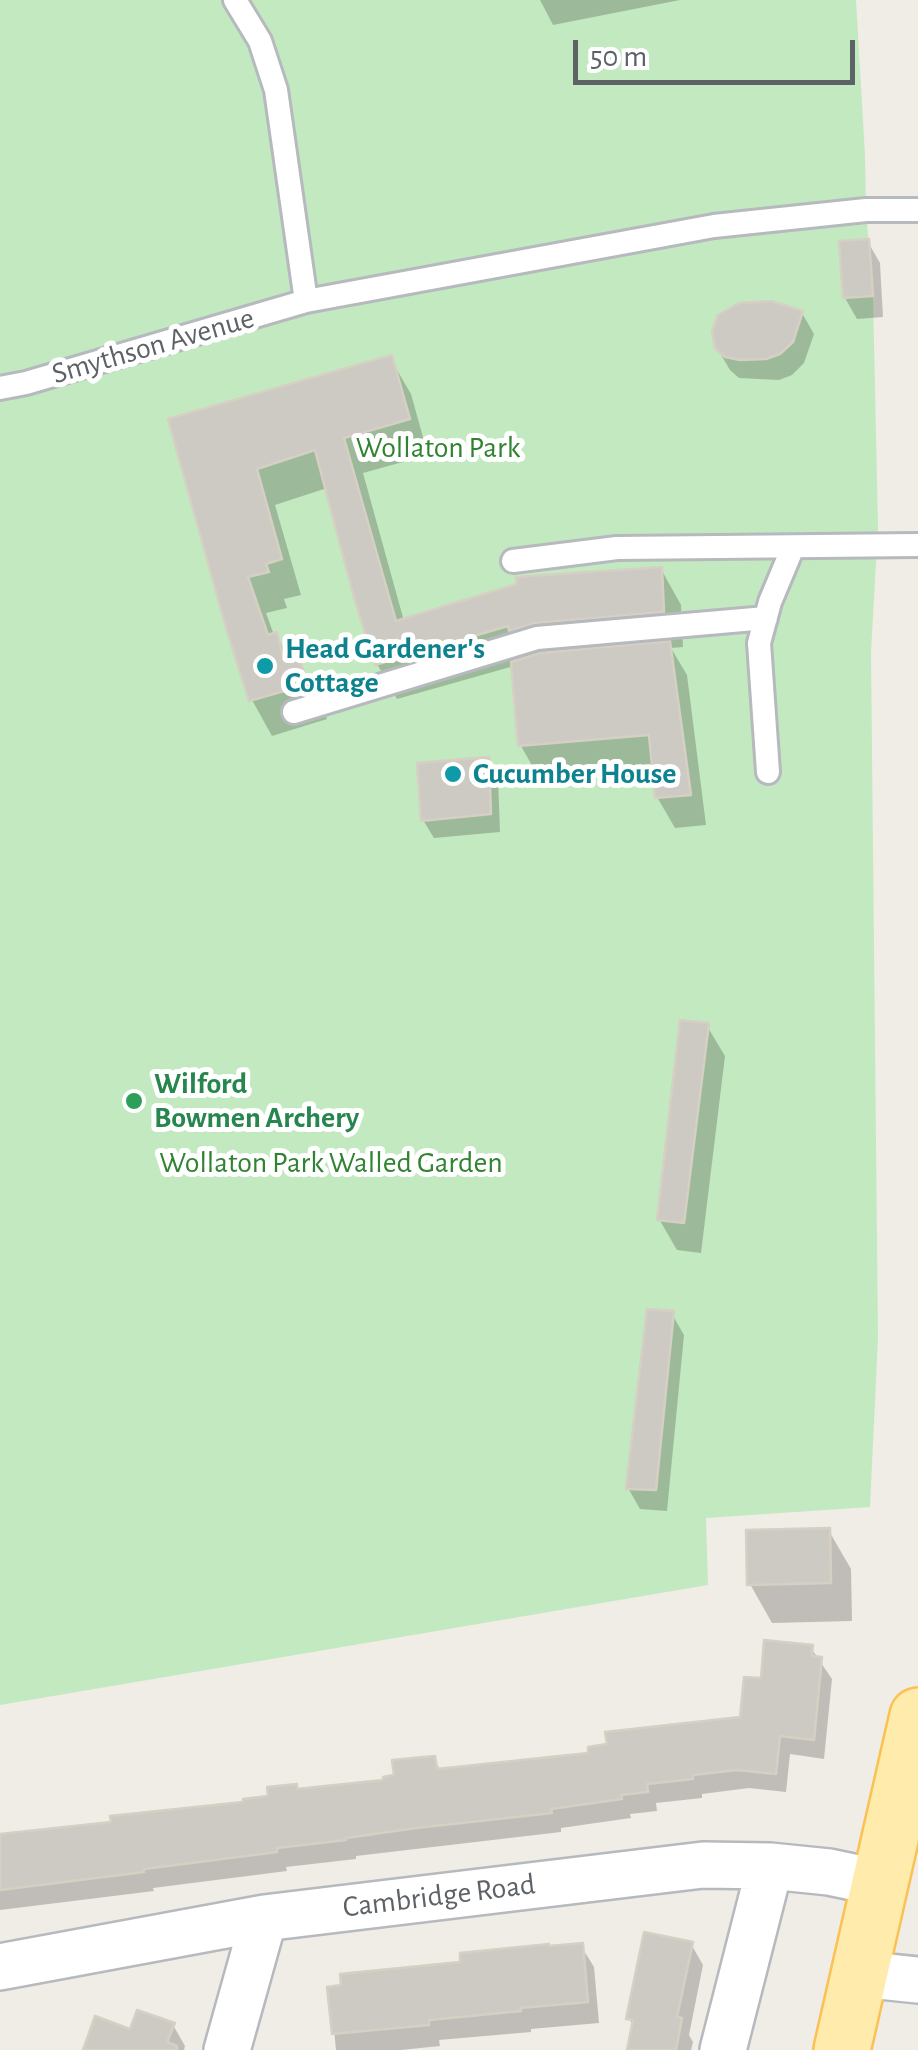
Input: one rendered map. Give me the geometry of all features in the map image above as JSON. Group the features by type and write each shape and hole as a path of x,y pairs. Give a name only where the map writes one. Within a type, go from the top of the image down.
{"main road":[{"path":"842,2050 918,1716"}],"street":[{"name":"Cambridge Road","path":"0,1967 264,1918 703,1865 830,1872 881,1884"},
{"path":"723,2050 770,1866"},
{"path":"226,2050 264,1918"},
{"path":"860,1974 918,1980"}],"lane":[{"path":"236,0 260,40 276,90 306,301"},
{"name":"Smythson Avenue","path":"0,388 306,301 714,226 866,210 918,210"},
{"path":"768,772 759,643 792,546"},
{"path":"514,561 617,548 918,546"},
{"path":"294,712 538,638 766,618"}],"green space":[{"name":"Wollaton Park","path":"0,0 856,0 873,296 878,527 871,652 878,1338 870,1507 706,1518 708,1585 0,1705"}],"building":[{"path":"869,239 873,296 843,298 839,241"},
{"path":"771,301 803,311 793,342 780,354 740,360 725,357 715,348 712,332 718,315 739,303"},
{"path":"392,355 410,419 344,438 396,621 517,584 516,577 662,567 664,612 536,623 509,631 508,626 375,665 315,450 257,469 282,559 266,564 269,572 248,577 268,635 277,632 284,661 298,656 309,684 249,701 168,419"},
{"path":"670,641 691,795 655,798 649,735 518,746 511,662 540,653"},
{"path":"489,757 491,814 421,821 417,763"},
{"path":"680,1020 709,1023 684,1223 657,1220"},
{"path":"647,1309 674,1311 656,1490 626,1489"},
{"path":"830,1528 831,1583 747,1585 746,1530"},
{"path":"764,1640 813,1645 812,1656 822,1657 814,1740 780,1736 776,1774 737,1770 693,1775 693,1779 647,1784 648,1792 551,1809 552,1813 416,1828 144,1872 0,1890 0,1834 111,1822 110,1816 243,1802 268,1796 267,1787 297,1784 297,1789 383,1780 394,1775 392,1760 435,1756 437,1769 588,1753 588,1747 607,1744 605,1732 740,1717 744,1677 761,1678"},
{"path":"644,1932 693,1942 677,2017 682,2018 676,2050 627,2050 633,2020 626,2019"},
{"path":"583,1943 588,2002 429,2020 429,2025 332,2034 327,1987 341,1985 340,1974 460,1962 460,1953"},
{"path":"137,2010 175,2023 167,2042 177,2046 177,2050 83,2050 95,2016 130,2029"}],"place":[{"name":"Head Gardener's Cottage","path":"265,666"},
{"name":"Cucumber House","path":"453,774"},
{"name":"Wilford Bowmen Archery","path":"134,1101"}],"park label":[{"name":"Wollaton Park Walled Garden","path":"331,1163"}]}
